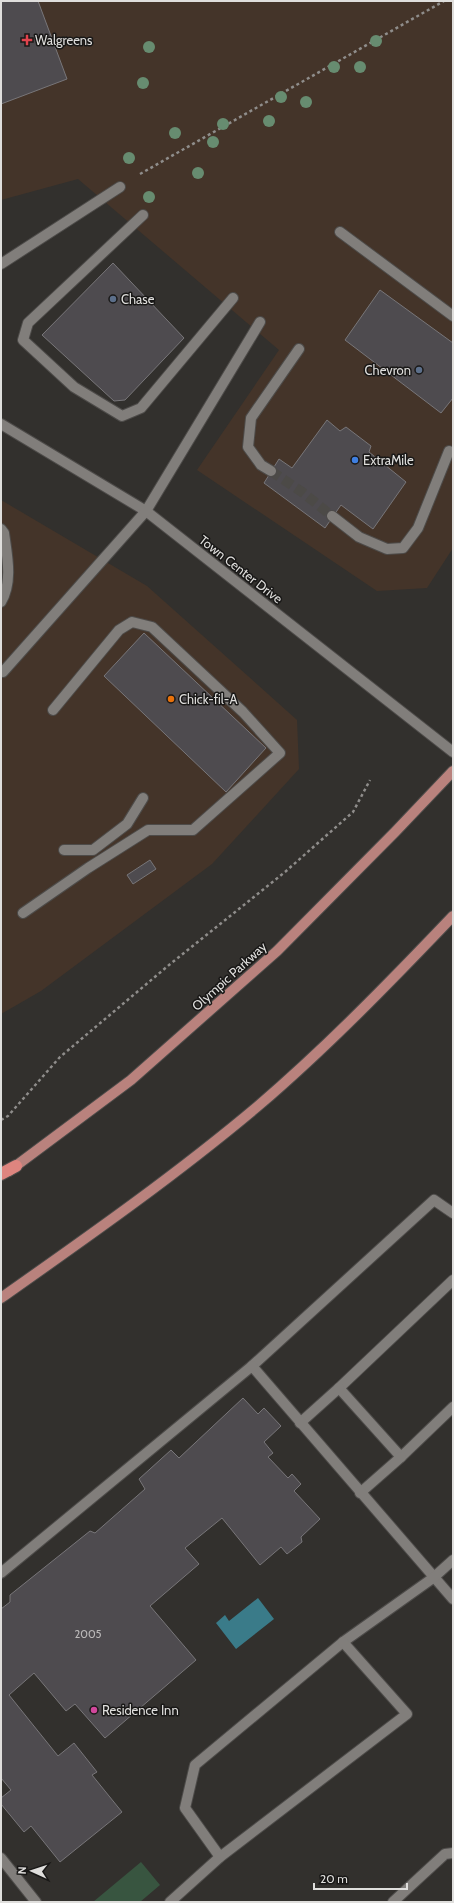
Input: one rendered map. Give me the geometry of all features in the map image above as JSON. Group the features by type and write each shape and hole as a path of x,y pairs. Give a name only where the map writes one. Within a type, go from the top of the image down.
{"highway":[{"path":"1,1175 16,1166"}],"main road":[{"name":"Olympic Parkway","path":"16,1166 132,1080 277,951 396,832 453,771"},
{"path":"1,1298 135,1204 258,1106 350,1022 453,916"}],"street":[{"path":"1,264 120,187"},
{"path":"143,215 28,323 23,340 34,351 74,387 122,416 141,408 233,298"},
{"path":"340,232 453,316"},
{"path":"3,672 146,511 260,322"},
{"path":"271,472 261,465 248,447 251,418 299,349"},
{"name":"Town Center Drive","path":"1,424 146,511 453,752"},
{"path":"332,516 359,538 387,549 403,548 418,528 449,451"},
{"path":"1,529 4,533 9,564 5,595 1,602"},
{"path":"23,913 88,868 148,830 193,830 280,753 243,712 152,627 132,622 118,630 52,710"},
{"path":"64,850 93,850 127,824 143,798"},
{"path":"1,1573 252,1366 434,1200 453,1213"},
{"path":"300,1422 339,1388 453,1280"},
{"path":"252,1366 433,1578 453,1599"},
{"path":"339,1388 401,1457"},
{"path":"360,1493 401,1457 453,1407"},
{"path":"220,1857 185,1808 195,1765 343,1642 433,1578 453,1560"},
{"path":"170,1902 220,1857 407,1714 343,1642"},
{"path":"393,1902 445,1854 453,1854"},
{"path":"1,1858 36,1902"}],"path":[{"path":"140,174 444,1"},
{"path":"1,1120 8,1116 60,1057 169,965 285,872 353,812 370,780"}],"shaded area":[{"path":"1,1 453,1 453,548 427,588 377,591 197,470 279,350 78,179 1,200"},
{"path":"1,500 147,586 297,720 299,769 212,864 41,991 1,1014"}],"green space":[{"path":"141,1862 160,1885 140,1902 93,1902"}],"water":[{"path":"258,1598 274,1619 236,1649 216,1623 225,1615 229,1621"}],"building":[{"name":"Walgreens","path":"1,1 38,1 67,79 1,104"},
{"name":"Chase","path":"113,263 184,338 125,400 114,401 42,335"},
{"name":"Chevron","path":"380,290 453,343 453,398 441,413 345,340"},
{"path":"327,420 340,431 346,427 371,446 369,452 406,482 373,529 341,505 325,528 264,483 279,459 292,468"},
{"name":"Chick-fil-A","path":"144,633 266,748 226,792 104,676"},
{"path":"150,860 156,869 133,884 127,875"},
{"path":"243,1398 258,1414 264,1408 281,1426 264,1442 273,1453 268,1457 288,1478 292,1474 301,1484 294,1491 320,1519 301,1537 302,1542 287,1554 281,1547 260,1565 222,1518 185,1548 199,1564 150,1606 196,1660 105,1738 75,1704 66,1711 34,1673 9,1695 58,1756 74,1743 97,1772 92,1775 122,1812 60,1862 31,1826 24,1832 1,1804 1,1798 11,1790 1,1778 1,1609 10,1602 10,1595 90,1531 95,1533 145,1489 139,1479 171,1450 179,1458"}],"tunnel":[{"path":"271,471 302,492 332,516"}],"place":[{"name":"Walgreens","path":"27,40"},
{"name":"Chase","path":"113,299"},
{"name":"Chevron","path":"419,370"},
{"name":"ExtraMile","path":"355,460"},
{"name":"Chick-fil-A","path":"171,699"},
{"name":"Residence Inn","path":"94,1710"}]}
